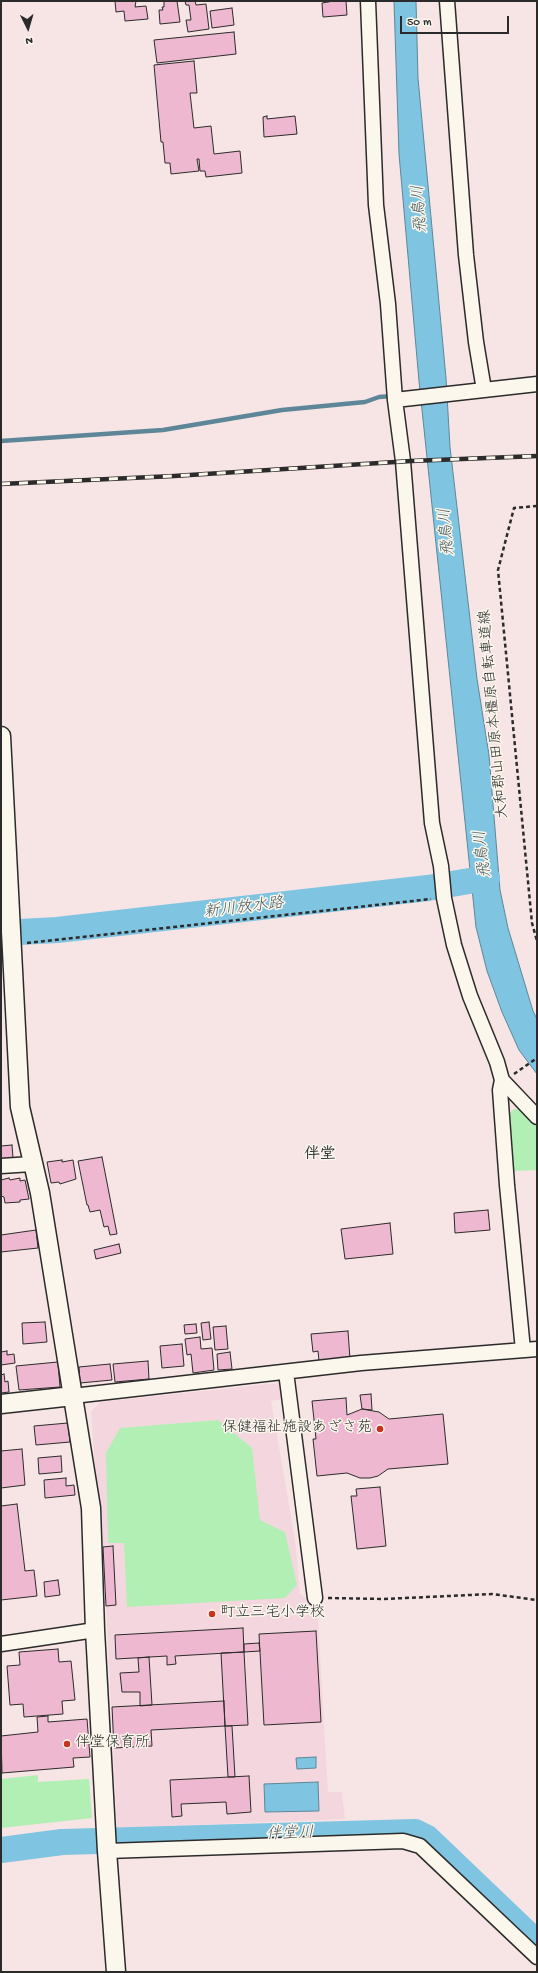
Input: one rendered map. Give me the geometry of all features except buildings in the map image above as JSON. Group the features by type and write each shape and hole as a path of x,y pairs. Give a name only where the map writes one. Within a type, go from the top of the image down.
{"street":[{"path":"368,1 376,205 398,399 432,823 441,866 444,898 454,946 470,996 497,1062 502,1080 500,1090 507,1185 523,1350"},
{"path":"447,1 466,254 476,342 479,390"},
{"path":"398,399 537,384"},
{"path":"1,736 10,946 20,1107 32,1164 40,1193 91,1508 95,1630 116,1972"},
{"path":"502,1080 537,1117"},
{"path":"1,1166 32,1164"},
{"path":"1,1404 286,1372 454,1355 537,1349"},
{"path":"286,1372 315,1598"},
{"path":"1,1644 95,1630"},
{"path":"107,1843 403,1841 420,1846 537,1957"}],"path":[{"name":"大和郡山田原本橿原自転車道線","path":"537,506 514,508 498,570 532,923 537,941"},
{"path":"10,946 60,939 444,898"},
{"path":"515,1073 537,1058"},
{"path":"315,1598 384,1599 492,1594 537,1600"}],"shaded area":[{"name":"町立三宅小学校","path":"279,1383 282,1399 271,1401 295,1540 300,1594 317,1605 328,1792 342,1792 345,1819 117,1828 107,1623 91,1412 100,1402"}],"green space":[{"path":"514,1109 520,1109 537,1127 537,1170 513,1171 509,1114"},
{"path":"218,1420 252,1448 260,1520 285,1532 297,1585 285,1598 127,1607 124,1543 108,1543 106,1453 120,1428"},
{"path":"38,1775 38,1782 89,1779 92,1818 1,1828 1,1779"}],"water":[{"name":"飛鳥川","path":"394,1 416,1 418,78 446,378 450,447 477,679 489,755 500,890 508,928 533,1011 537,1019 537,1074 519,1050 502,1012 487,971 476,927 419,381 399,154"},
{"path":"316,1757 316,1768 297,1769 296,1758"},
{"path":"318,1782 319,1811 265,1812 264,1784"}],"waterway":[{"path":"1,441 163,430 282,410 365,402 379,397 392,396"},
{"name":"新川放水路","path":"1,933 57,930 428,888 487,878"},
{"name":"伴堂川","path":"1,1850 62,1842 415,1832 427,1838 537,1943"}],"railway":[{"path":"1,484 174,476 411,461 537,456"}],"place":[{"name":"保健福祉施設あざさ苑","path":"380,1429"},
{"name":"町立三宅小学校","path":"212,1614"},
{"name":"伴堂保育所","path":"67,1744"}],"district":[{"name":"伴堂","path":"320,1156"}]}
